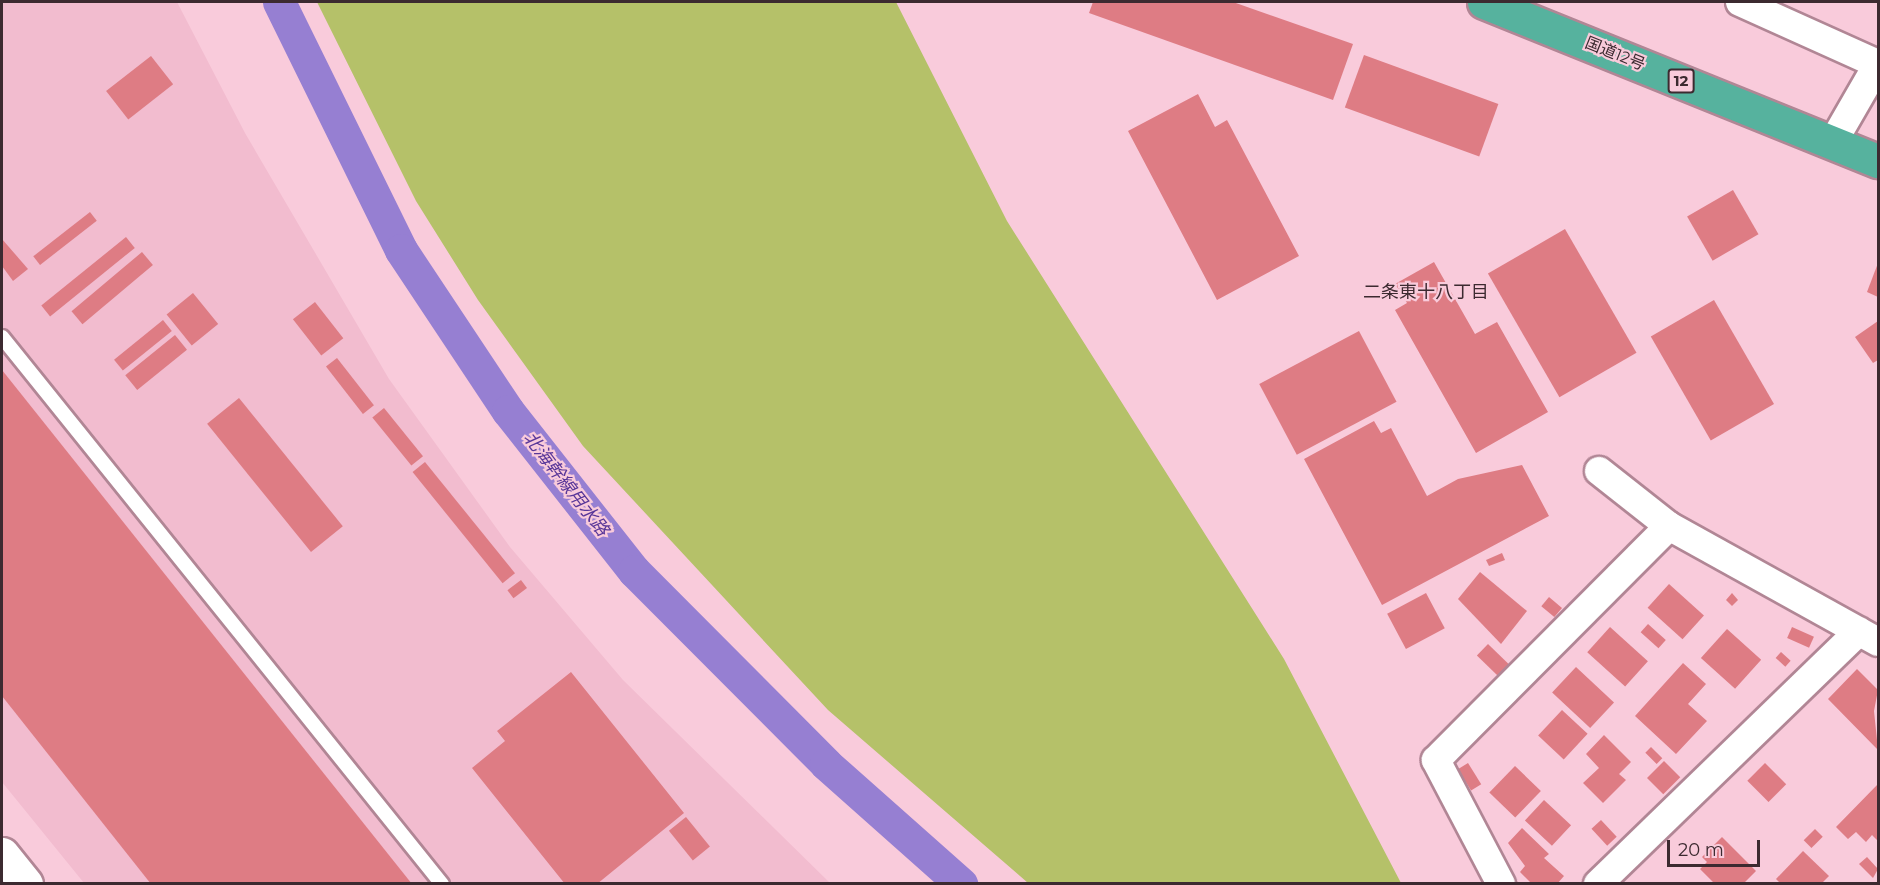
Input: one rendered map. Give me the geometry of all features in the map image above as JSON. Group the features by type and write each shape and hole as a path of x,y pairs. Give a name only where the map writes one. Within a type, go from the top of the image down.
{"highway":[{"name":"国道12号","path":"1484,2 1878,161"}],"street":[{"path":"1740,2 1878,64 1833,142"},
{"path":"1598,884 1869,637 1669,526 1599,471"},
{"path":"1501,884 1436,760 1669,526"},
{"path":"2,854 26,884"}],"lane":[{"path":"2,337 442,884"}],"shaded area":[{"path":"2,2 177,2 245,133 389,379 510,547 623,680 830,883 84,883 2,782"}],"green space":[{"path":"317,2 896,2 1007,221 1284,659 1401,883 1028,883 828,710 583,446 478,300 416,201"}],"building":[{"path":"1093,2 1233,2 1353,44 1333,100 1089,13"},
{"path":"1364,55 1498,104 1479,157 1345,108"},
{"path":"151,56 173,84 128,119 106,91"},
{"path":"1198,94 1215,127 1227,120 1299,256 1217,300 1128,131"},
{"path":"1733,190 1758,234 1713,261 1687,216"},
{"path":"90,212 97,221 40,265 33,256"},
{"path":"1565,229 1636,353 1559,397 1488,274"},
{"path":"126,237 135,248 50,316 41,306"},
{"path":"2,239 28,269 13,281 2,266"},
{"path":"142,252 153,265 82,324 72,311"},
{"path":"1434,262 1475,334 1497,322 1548,412 1476,453 1395,310 1407,303 1395,284"},
{"path":"1878,263 1878,297 1867,292"},
{"path":"193,293 218,324 192,345 167,314"},
{"path":"1714,300 1774,404 1711,440 1651,336"},
{"path":"315,302 343,338 321,355 293,319"},
{"path":"163,320 172,331 123,371 114,360"},
{"path":"1878,321 1878,360 1873,363 1855,337"},
{"path":"1359,331 1397,402 1297,455 1259,384"},
{"path":"175,335 187,350 137,390 125,375"},
{"path":"337,358 374,405 363,414 326,367"},
{"path":"2,370 412,884 151,884 2,696"},
{"path":"239,398 343,526 311,552 207,424"},
{"path":"384,408 423,456 411,466 372,417"},
{"path":"1374,421 1381,433 1391,428 1427,496 1458,479 1522,465 1549,516 1382,605 1304,459"},
{"path":"425,462 515,573 503,583 413,472"},
{"path":"1502,553 1505,560 1489,566 1486,560"},
{"path":"1480,572 1527,611 1501,644 1458,599"},
{"path":"521,580 527,588 513,598 507,590"},
{"path":"1669,584 1704,615 1683,639 1648,608"},
{"path":"1426,593 1445,628 1406,649 1387,614"},
{"path":"1732,593 1738,600 1732,606 1726,600"},
{"path":"1549,597 1562,608 1554,617 1541,606"},
{"path":"1648,624 1666,640 1658,648 1641,632"},
{"path":"1610,627 1648,661 1625,686 1587,652"},
{"path":"1792,627 1814,637 1809,648 1787,638"},
{"path":"1727,629 1761,660 1735,689 1701,658"},
{"path":"1488,644 1509,664 1498,676 1477,656"},
{"path":"1781,652 1791,661 1785,667 1776,658"},
{"path":"1683,663 1706,684 1688,704 1707,721 1676,754 1635,716"},
{"path":"1576,667 1614,702 1590,728 1552,693"},
{"path":"1857,669 1878,690 1874,711 1878,750 1828,699"},
{"path":"571,672 684,813 597,884 565,884 472,768 505,741 497,731"},
{"path":"1562,710 1588,734 1564,759 1538,736"},
{"path":"1604,735 1631,762 1619,774 1626,780 1603,803 1583,783 1599,768 1586,754"},
{"path":"1651,747 1662,758 1657,764 1645,753"},
{"path":"1664,761 1680,777 1663,794 1647,778"},
{"path":"1468,763 1481,784 1471,791 1458,769"},
{"path":"1765,763 1786,784 1769,802 1747,781"},
{"path":"1515,766 1541,791 1515,818 1489,793"},
{"path":"1878,784 1878,841 1872,835 1866,842 1856,832 1848,839 1836,827"},
{"path":"1544,800 1571,825 1552,846 1525,820"},
{"path":"686,817 710,847 693,860 669,831"},
{"path":"1601,820 1617,837 1607,846 1591,829"},
{"path":"1522,828 1549,854 1544,858 1564,876 1557,884 1532,884 1520,872 1525,866 1508,843"},
{"path":"1815,829 1823,837 1811,848 1804,840"},
{"path":"1722,837 1756,871 1743,884 1715,884 1700,869 1707,862 1702,857"},
{"path":"1803,851 1829,876 1821,884 1781,884 1776,879"},
{"path":"1867,857 1878,869 1873,878 1859,864"}],"waterway":[{"name":"北海幹線用水路","path":"279,2 401,250 508,411 634,571 826,764 961,884"}],"district":[{"name":"二条東十八丁目","path":"1426,292"}]}
